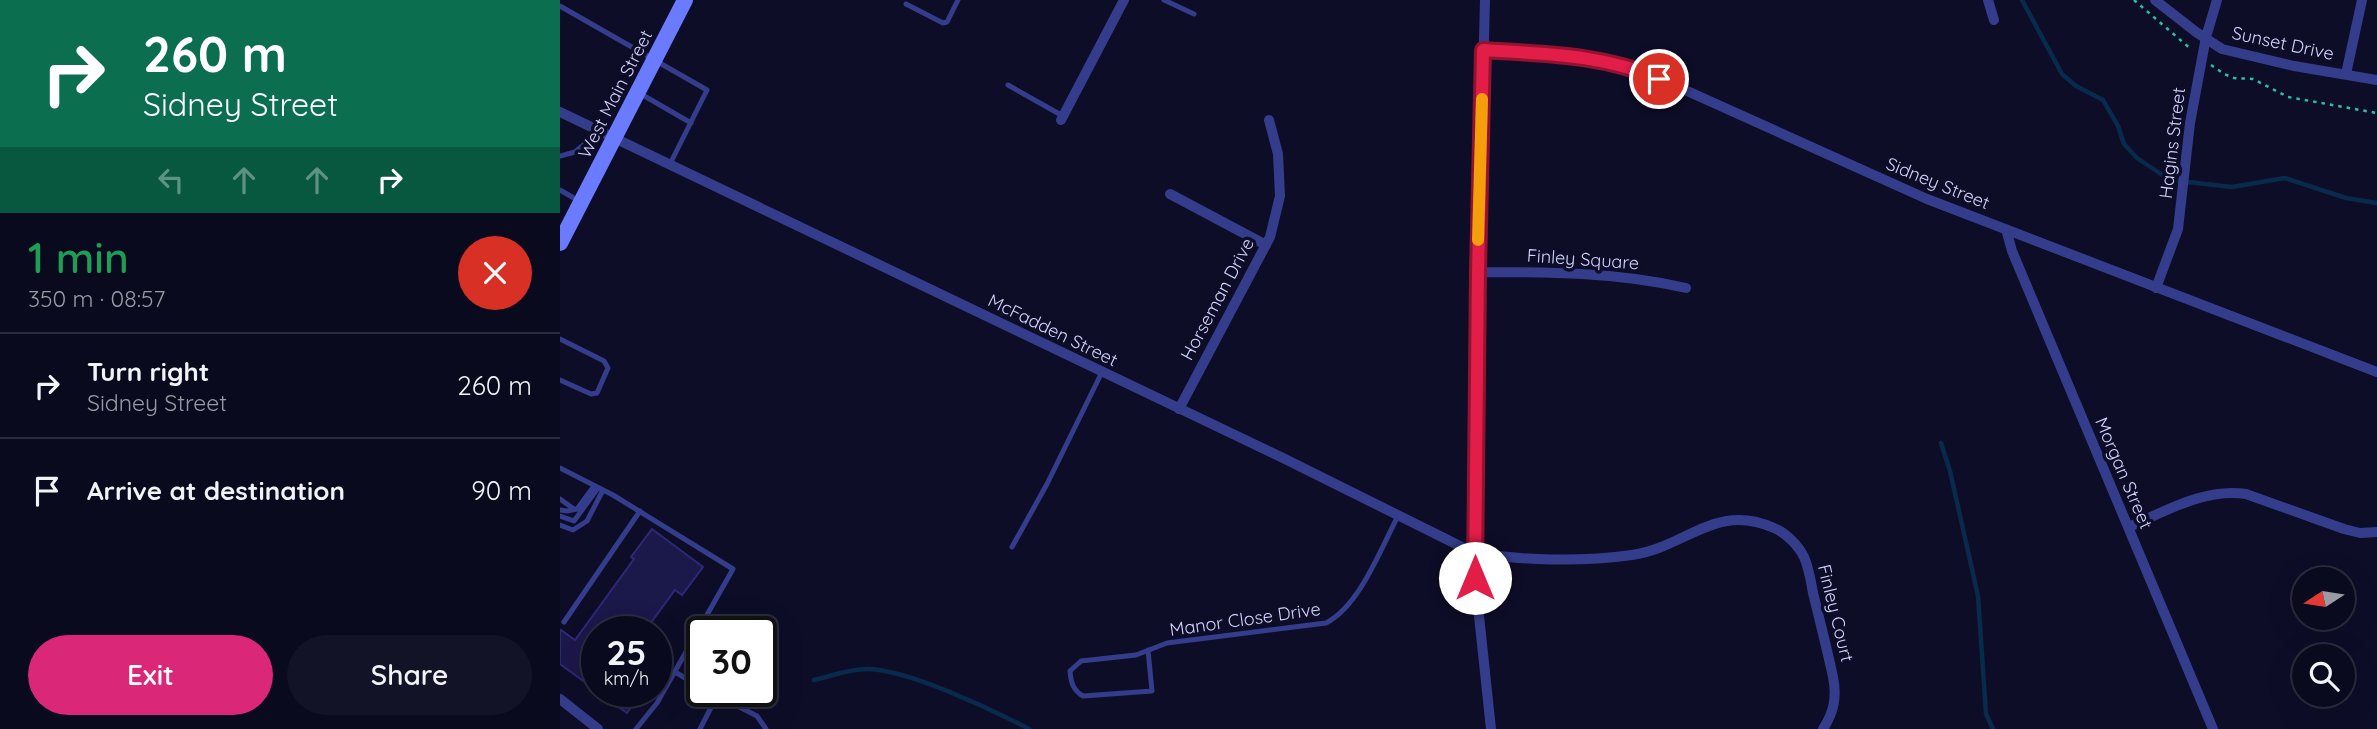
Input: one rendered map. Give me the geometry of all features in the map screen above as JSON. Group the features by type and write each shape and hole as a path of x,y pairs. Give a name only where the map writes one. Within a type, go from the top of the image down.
{"main road":[{"name":"West Main Street","path":"560,243 685,0"}],"street":[{"path":"1485,0 1475,553 1476,589 1491,729"},
{"path":"1988,0 1994,20"},
{"name":"Sunset Drive","path":"2155,0 2196,33 2222,49 2294,66 2377,80"},
{"name":"Hagins Street","path":"2156,288 2178,229 2183,175 2202,58 2217,0"},
{"path":"2346,74 2362,0"},
{"path":"1062,118 1121,1"},
{"name":"Sidney Street","path":"1483,50 1564,55 1623,65 1644,72 1820,152 2006,229 2377,372"},
{"name":"McFadden Street","path":"560,112 1475,553"},
{"name":"Horseman Drive","path":"1179,409 1266,245 1280,196 1278,154 1269,120"},
{"path":"1170,194 1266,245"},
{"name":"Morgan Street","path":"2006,229 2012,251 2213,729"},
{"name":"Finley Square","path":"1478,272 1617,276 1686,289"},
{"path":"2129,527 2207,494 2232,492 2246,494 2344,529 2360,533 2377,532"},
{"name":"Finley Court","path":"1475,553 1504,557 1605,558 1651,550 1715,524 1736,519 1748,519 1782,531 1804,556 1833,677 1836,692 1834,708 1822,729"},
{"path":"560,699 598,729"}],"lane":[{"path":"906,4 943,23 947,22 958,0"},
{"path":"1164,0 1194,15"},
{"path":"560,6 707,90 669,166"},
{"path":"1008,85 1062,118"},
{"path":"638,92 691,122"},
{"path":"560,156 575,152 599,132"},
{"path":"560,190 581,202"},
{"path":"560,339 604,361 608,368 597,393 591,394 560,380"},
{"path":"1012,547 1047,484 1102,372"},
{"path":"560,468 640,511 733,569 657,702 636,729"},
{"path":"560,510 578,509 598,488"},
{"path":"560,516 574,521 598,488"},
{"path":"560,525 573,530 587,521 598,488"},
{"path":"560,499 574,509"},
{"path":"564,622 640,511"},
{"name":"Manor Close Drive","path":"1148,650 1152,691 1083,696 1076,692 1070,671 1081,661 1136,655 1148,650 1167,643 1326,623 1337,617 1351,602 1398,516"},
{"path":"674,672 686,679"},
{"path":"700,729 711,707"},
{"path":"739,707 757,716 766,729"}],"path":[{"path":"2134,0 2224,74 2234,78 2253,79 2288,97 2377,113"}],"building":[{"path":"652,529 703,567 682,595 675,590 656,616 592,616 634,559 631,557"},
{"path":"561,630 575,640 581,632 581,679 560,664"},
{"path":"619,707 631,707 627,713"}],"waterway":[{"path":"2022,0 2062,74 2076,86 2103,100 2118,126 2124,144 2137,158 2170,180 2232,187 2285,178 2346,198 2377,203"},
{"path":"1941,443 1950,471 1978,596 1986,714 1993,729"},
{"path":"814,680 854,670 884,671 950,692 1029,729"}],"slow traffic":[{"path":"1478,240 1482,99"}],"route":[{"path":"1475,578 1483,50 1564,55 1596,60 1623,65 1659,79"}]}
